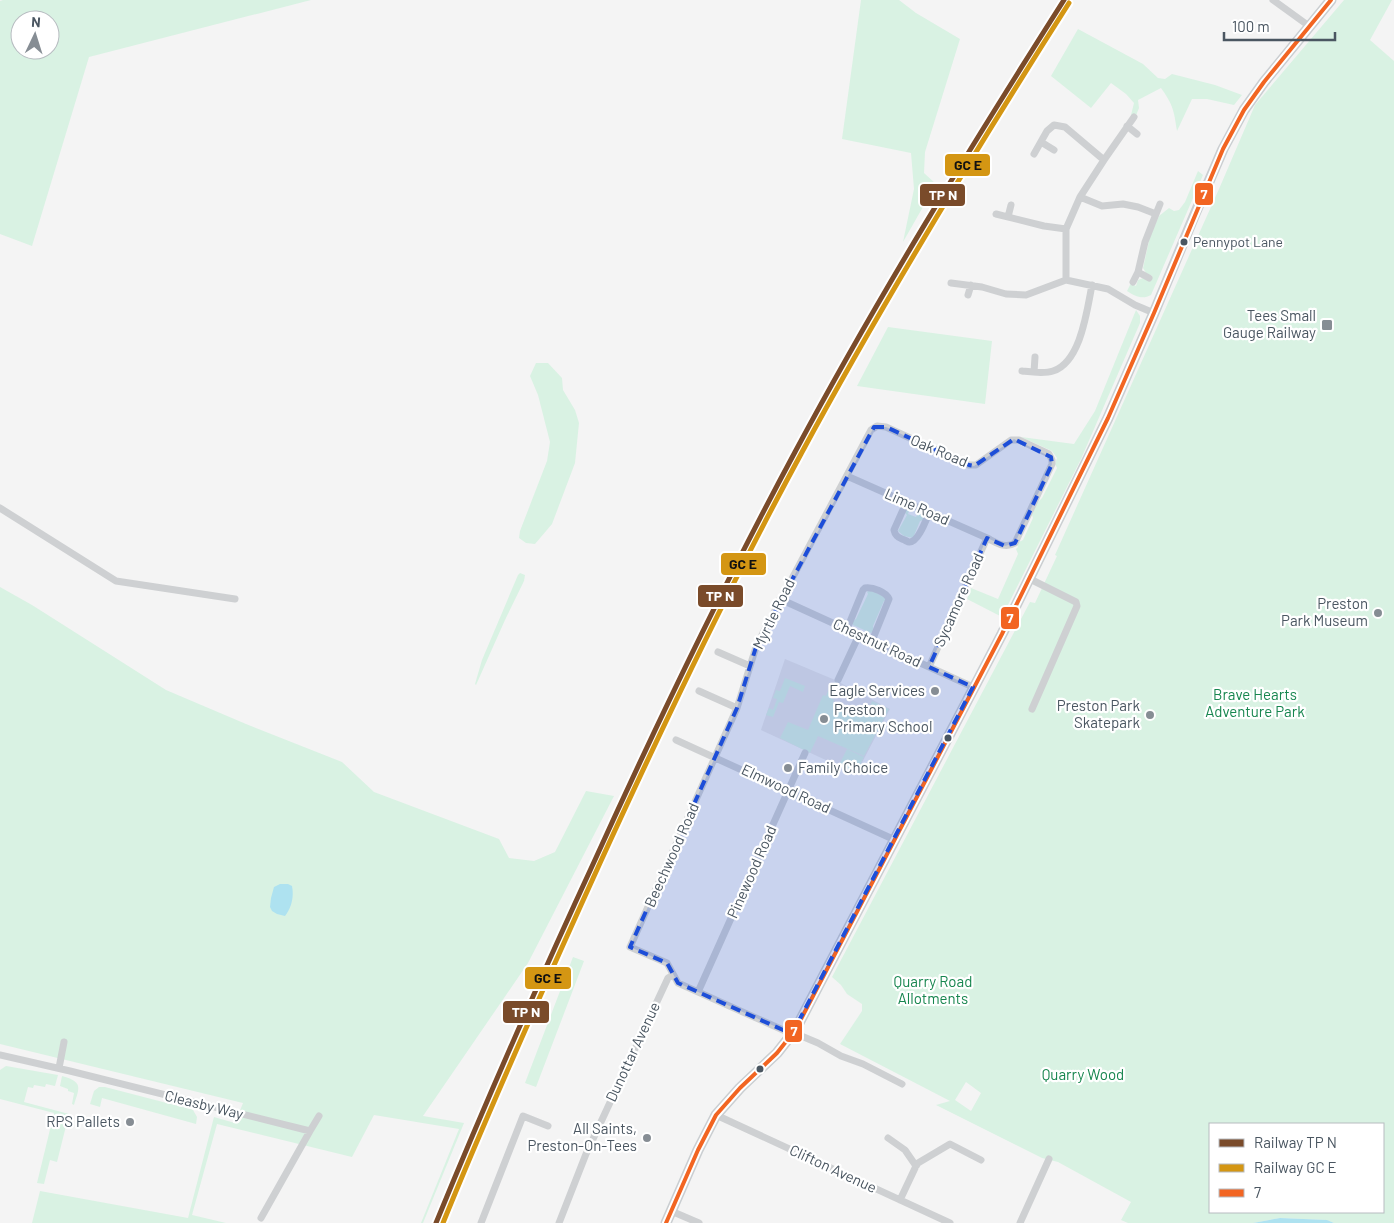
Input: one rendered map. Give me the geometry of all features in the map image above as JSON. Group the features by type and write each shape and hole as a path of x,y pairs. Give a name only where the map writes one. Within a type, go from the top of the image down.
{"main road":[{"path":"666,1223 698,1150 716,1115 740,1088 777,1053 800,1021 1002,634 1108,418 1202,198 1244,110 1264,82 1331,0"}],"street":[{"path":"1273,0 1309,26"},
{"path":"1066,280 1066,229 1080,197 1134,117"},
{"path":"1034,154 1047,131 1054,125 1065,127 1104,160"},
{"path":"1127,126 1138,134"},
{"path":"1041,142 1054,150"},
{"path":"1080,197 1102,206 1123,204 1156,214"},
{"path":"1133,282 1138,272 1145,242 1160,204"},
{"path":"1008,217 1011,205"},
{"path":"996,214 1044,226 1066,229"},
{"path":"1138,272 1149,278"},
{"path":"951,283 971,285 1006,294 1026,295 1066,280 1108,289 1135,305 1154,313"},
{"path":"968,295 971,285"},
{"path":"1022,371 1053,371 1067,362 1077,346 1084,325 1092,285"},
{"path":"1034,372 1036,357"},
{"name":"Oak Road","path":"847,476 872,430 878,426 886,427 969,465 976,465 1011,440 1018,440 1049,454 1051,457"},
{"name":"Sycamore Road","path":"928,667 987,538 1005,546 1016,543 1052,464 1051,457"},
{"name":"Lime Road","path":"847,476 987,538"},
{"name":"Myrtle Road","path":"716,757 737,708 760,639 847,476"},
{"path":"906,503 894,530 898,537 909,542 917,539 929,513"},
{"path":"0,508 116,581 235,598"},
{"path":"1028,578 1076,602 1076,606 1032,709"},
{"path":"846,629 863,590 871,588 886,595 889,599 872,641"},
{"name":"Chestnut Road","path":"780,600 974,687"},
{"path":"838,680 859,635"},
{"path":"718,652 750,666"},
{"path":"700,691 737,708"},
{"name":"Elmwood Road","path":"676,740 895,840"},
{"name":"Pinewood Road","path":"698,992 805,752"},
{"name":"Beechwood Road","path":"673,975 667,963 630,947 716,757"},
{"path":"673,975 678,983 792,1034 818,1042 841,1056 863,1064 902,1084"},
{"name":"Dunottar Avenue","path":"559,1223 596,1132 668,978 673,975"},
{"path":"59,1068 64,1042"},
{"name":"Cleasby Way","path":"0,1055 310,1131"},
{"name":"Clifton Avenue","path":"716,1115 950,1223"},
{"path":"261,1218 319,1116"},
{"path":"481,1223 523,1116 548,1126"},
{"path":"888,1138 905,1150 916,1166"},
{"path":"900,1200 918,1163 950,1144 981,1160"},
{"path":"1020,1223 1050,1159"},
{"path":"672,1211 699,1223"}],"highlighted area":[{"path":"874,427 886,427 974,466 1014,439 1051,457 1052,464 1015,543 1005,546 987,538 929,667 973,687 792,1034 678,983 667,963 630,947 737,708 756,647"}],"shaded area":[{"name":"Preston Primary School","path":"785,659 835,680 890,709 856,774 761,730"}],"green space":[{"path":"311,0 89,57 32,246 0,234 0,1"},
{"path":"861,0 899,0 916,13 960,39 925,152 924,173 936,184 903,242 914,189 911,153 842,139"},
{"path":"1344,0 1392,0 1370,40 1394,61 1394,1223 1334,1223 1326,1220 1280,1218 1253,1223 1128,1223 1121,1220 1131,1202 1058,1162 1042,1158 936,1105 950,1101 840,1044 862,1011 862,1004 847,994 832,977 1030,602 1035,603 1255,105","holes":["966,1082 981,1093 971,1111 955,1100"]},
{"path":"1078,29 1143,64 1158,78 1165,79 1172,74 1215,85 1242,95 1234,105 1207,99 1192,99 1177,131 1172,108 1161,88 1138,100 1139,108 1135,118 1131,115 1134,103 1126,94 1111,83 1091,108 1051,76"},
{"path":"1198,171 1203,175 1151,295 1139,297 1127,291 1131,283 1136,286 1138,280 1143,278 1150,281 1152,276 1146,273 1143,268 1150,236 1159,216 1169,208 1174,211 1179,210 1185,202"},
{"path":"1136,310 1140,316 1140,323 1081,459 1002,617 967,599 971,588 998,599 1018,554 1017,545 1023,540 1033,518 1032,515 1037,503 1042,498 1057,468 1055,464 1057,458 1052,451 1021,437 1074,444 1095,411"},
{"path":"888,327 992,341 985,404 857,386"},
{"path":"536,363 548,363 562,378 563,390 575,410 579,423 575,463 552,524 535,544 526,543 519,538 547,461 550,442 538,395 530,376"},
{"path":"910,508 908,514 916,517 919,512 924,514 924,520 920,521 913,538 904,536 898,531 907,515 904,512"},
{"path":"520,573 525,575 524,581 476,685 482,660"},
{"path":"0,587 32,605 166,690 342,762 374,792 499,839 509,858 534,861 555,852 586,791 614,796 528,963 423,1116 464,1123 423,1223 421,1223 459,1129 374,1115 352,1157 217,1124 192,1215 226,1223 32,1223 40,1191 188,1218 214,1117 235,1123 243,1103 0,1044"},
{"path":"870,590 885,597 886,601 884,601 873,626 874,630 871,633 853,625 853,621 856,619 868,594 867,592"},
{"path":"785,678 805,686 803,692 790,686 783,703 779,702 773,717 766,715 769,708 773,710 777,699 773,698 776,690 780,691"},
{"path":"835,682 837,683 831,698 834,700 833,703 854,712 856,707 865,712 868,711 872,701 889,709 864,756 818,736 810,753 780,738 788,722 808,730 823,695 826,696 830,686 833,687"},
{"path":"847,749 864,757 858,769 854,771 839,765"},
{"path":"573,957 584,961 536,1087 525,1083"},
{"path":"6,1066 58,1075 55,1086 46,1084 45,1087 34,1085 33,1088 28,1087 24,1102 69,1114 57,1162 50,1160 44,1184 37,1183 54,1113 0,1099 0,1070"},
{"path":"62,1076 77,1083 78,1090 74,1105 72,1104 74,1093 60,1086"},
{"path":"99,1087 193,1110 197,1117 196,1124 102,1098 100,1107 90,1104 94,1091"}],"water":[{"path":"280,884 292,886 292,901 285,916 272,911 270,907 274,887"},
{"path":"1280,1218 1327,1220 1334,1223 1253,1223"}],"transit line":[{"path":"436,1223 493,1087 573,907 666,707 742,553 795,452 892,280 959,167 1064,0"},
{"name":"7","path":"666,1223 698,1150 716,1115 740,1088 777,1053 800,1021 1002,634 1108,418 1223,149 1244,110 1264,82 1331,0"},
{"path":"443,1223 500,1087 600,863 722,605 832,396 897,283 999,114 1069,3"}],"place":[{"name":"Pennypot Lane","path":"1184,242"},
{"name":"Tees Small Gauge Railway","path":"1327,325"},
{"name":"Preston Park Museum","path":"1378,613"},
{"name":"Eagle Services","path":"935,691"},
{"name":"Preston Park Skatepark","path":"1150,715"},
{"name":"Preston Primary School","path":"824,719"},
{"name":"Family Choice","path":"788,768"},
{"name":"RPS Pallets","path":"130,1122"},
{"name":"All Saints, Preston-On-Tees","path":"647,1138"}],"park label":[{"name":"Brave Hearts Adventure Park","path":"1255,704"},
{"name":"Quarry Road Allotments","path":"933,990"},
{"name":"Quarry Wood","path":"1083,1075"}]}
